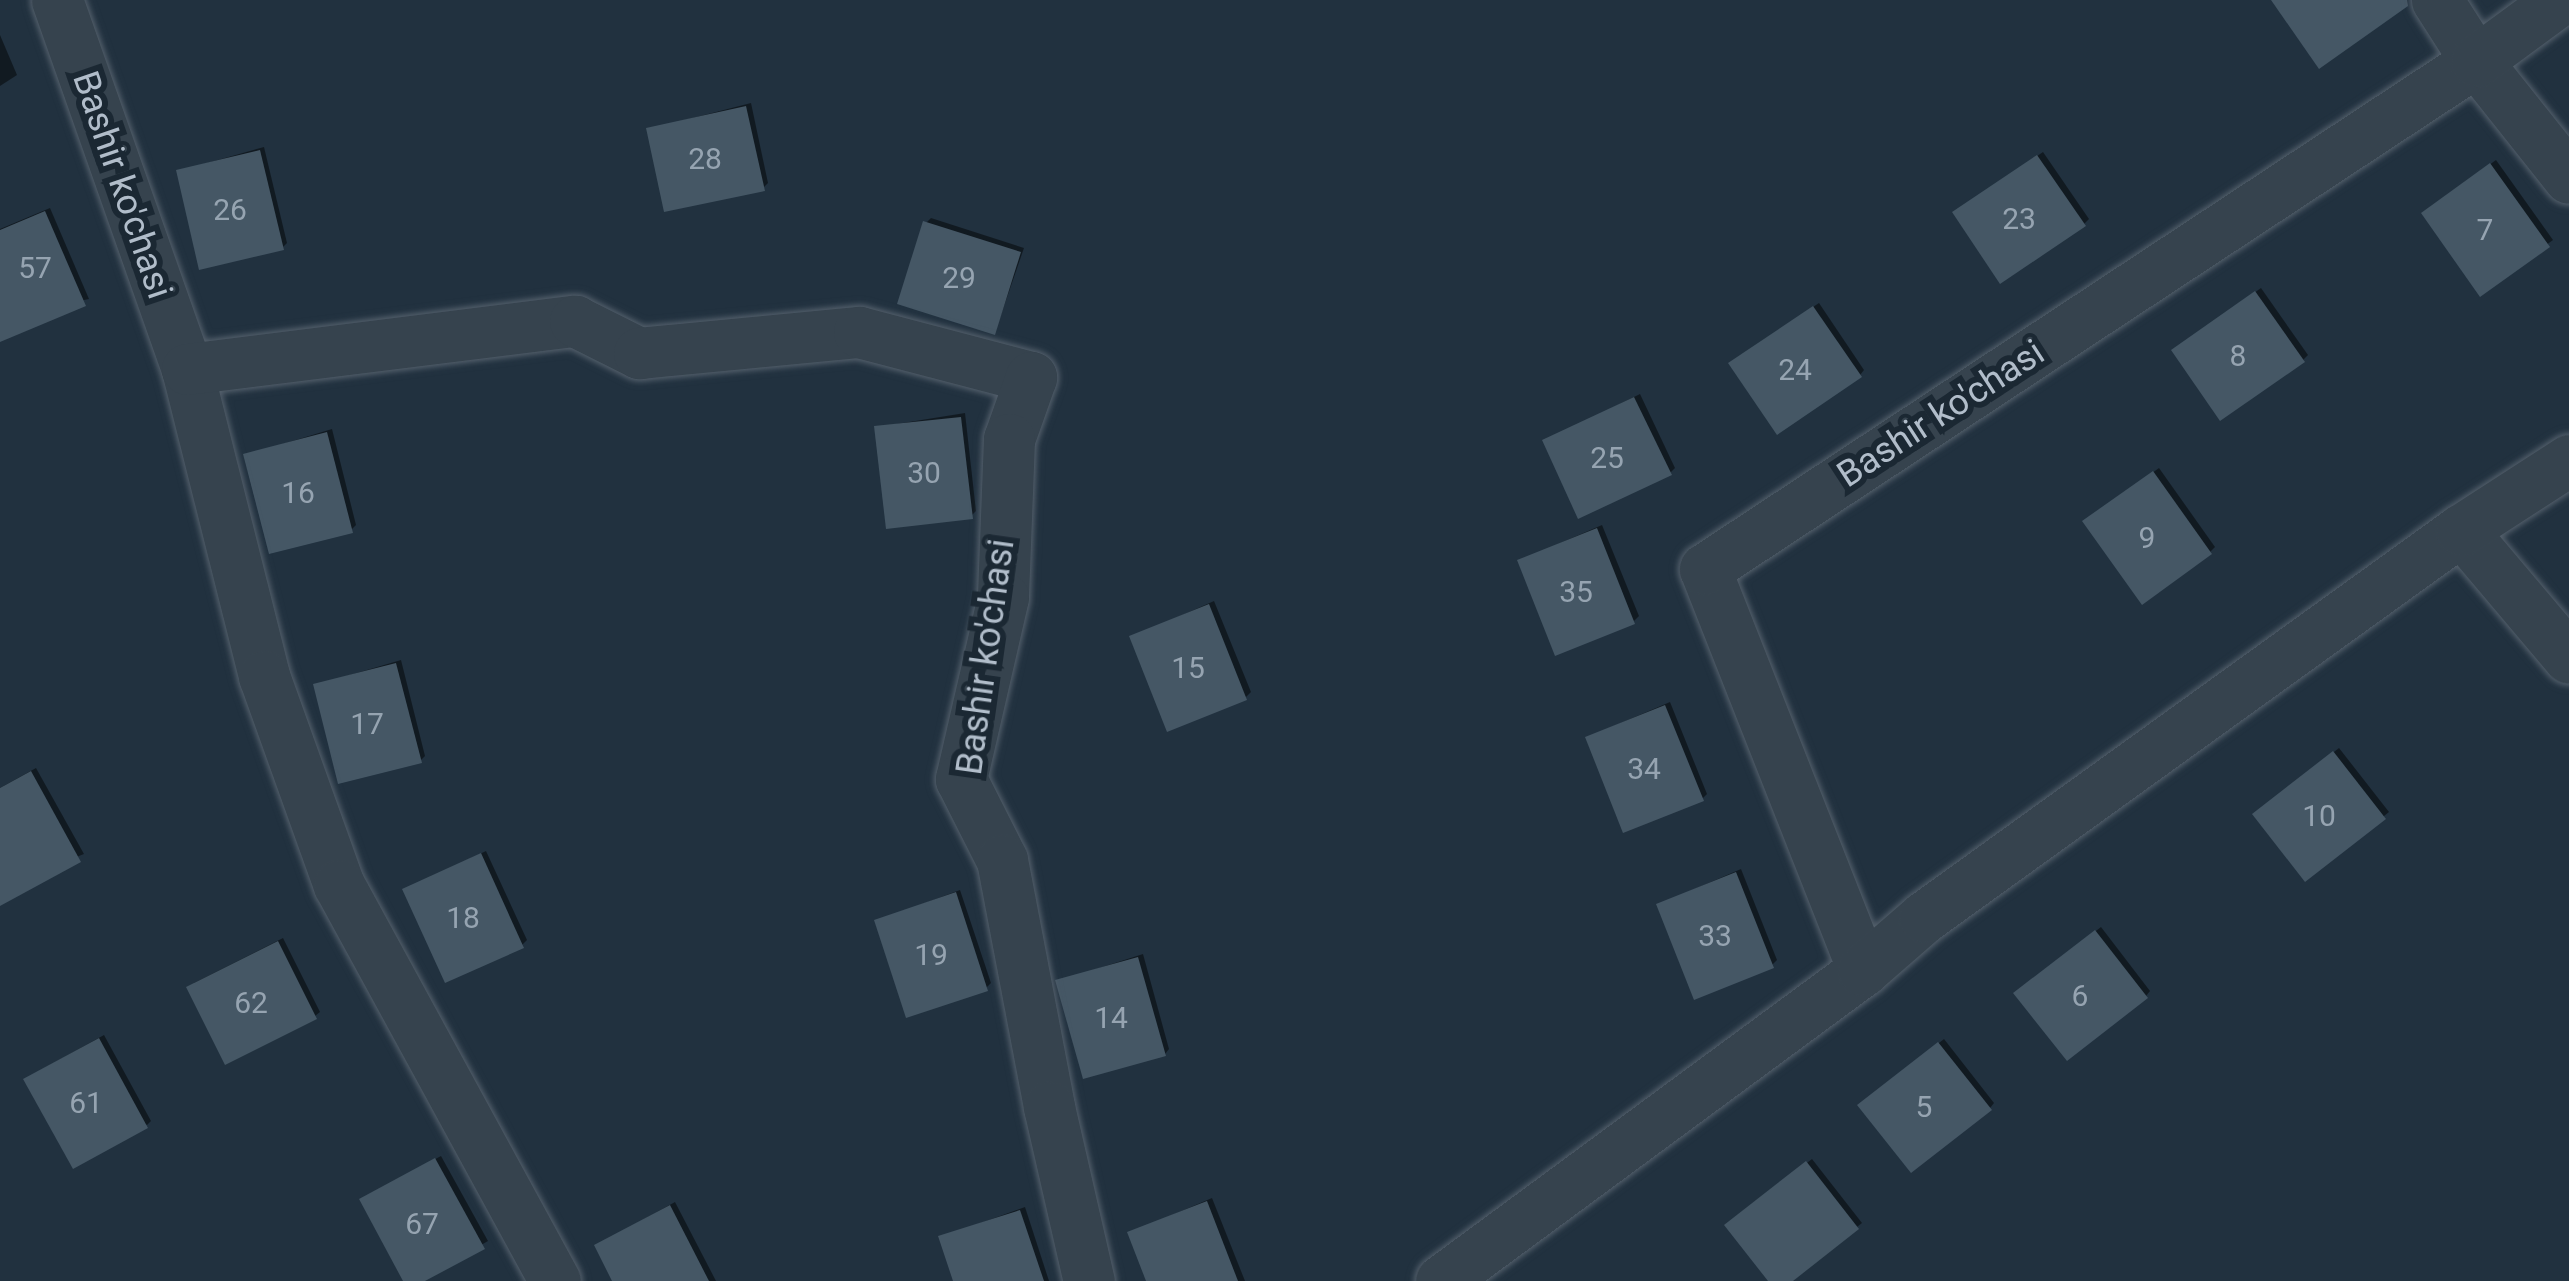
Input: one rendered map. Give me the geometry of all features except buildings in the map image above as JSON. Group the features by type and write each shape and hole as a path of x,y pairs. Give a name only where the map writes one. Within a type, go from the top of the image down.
{"street":[{"name":"Bashir ko'chasi","path":"57,0 187,369 264,676 339,885 555,1281"},
{"path":"2437,0 2476,61 2569,178"},
{"path":"2476,61 2559,0"},
{"name":"Bashir ko'chasi","path":"1863,970 1705,569 2476,61"},
{"name":"Bashir ko'chasi","path":"187,369 475,329 575,321 639,353 859,332 1031,377 1009,439 1003,597 961,779 1002,860 1048,1107 1089,1281"},
{"path":"1441,1281 1863,970 1924,917 2461,530 2569,460"},
{"path":"2461,530 2569,658"}]}
